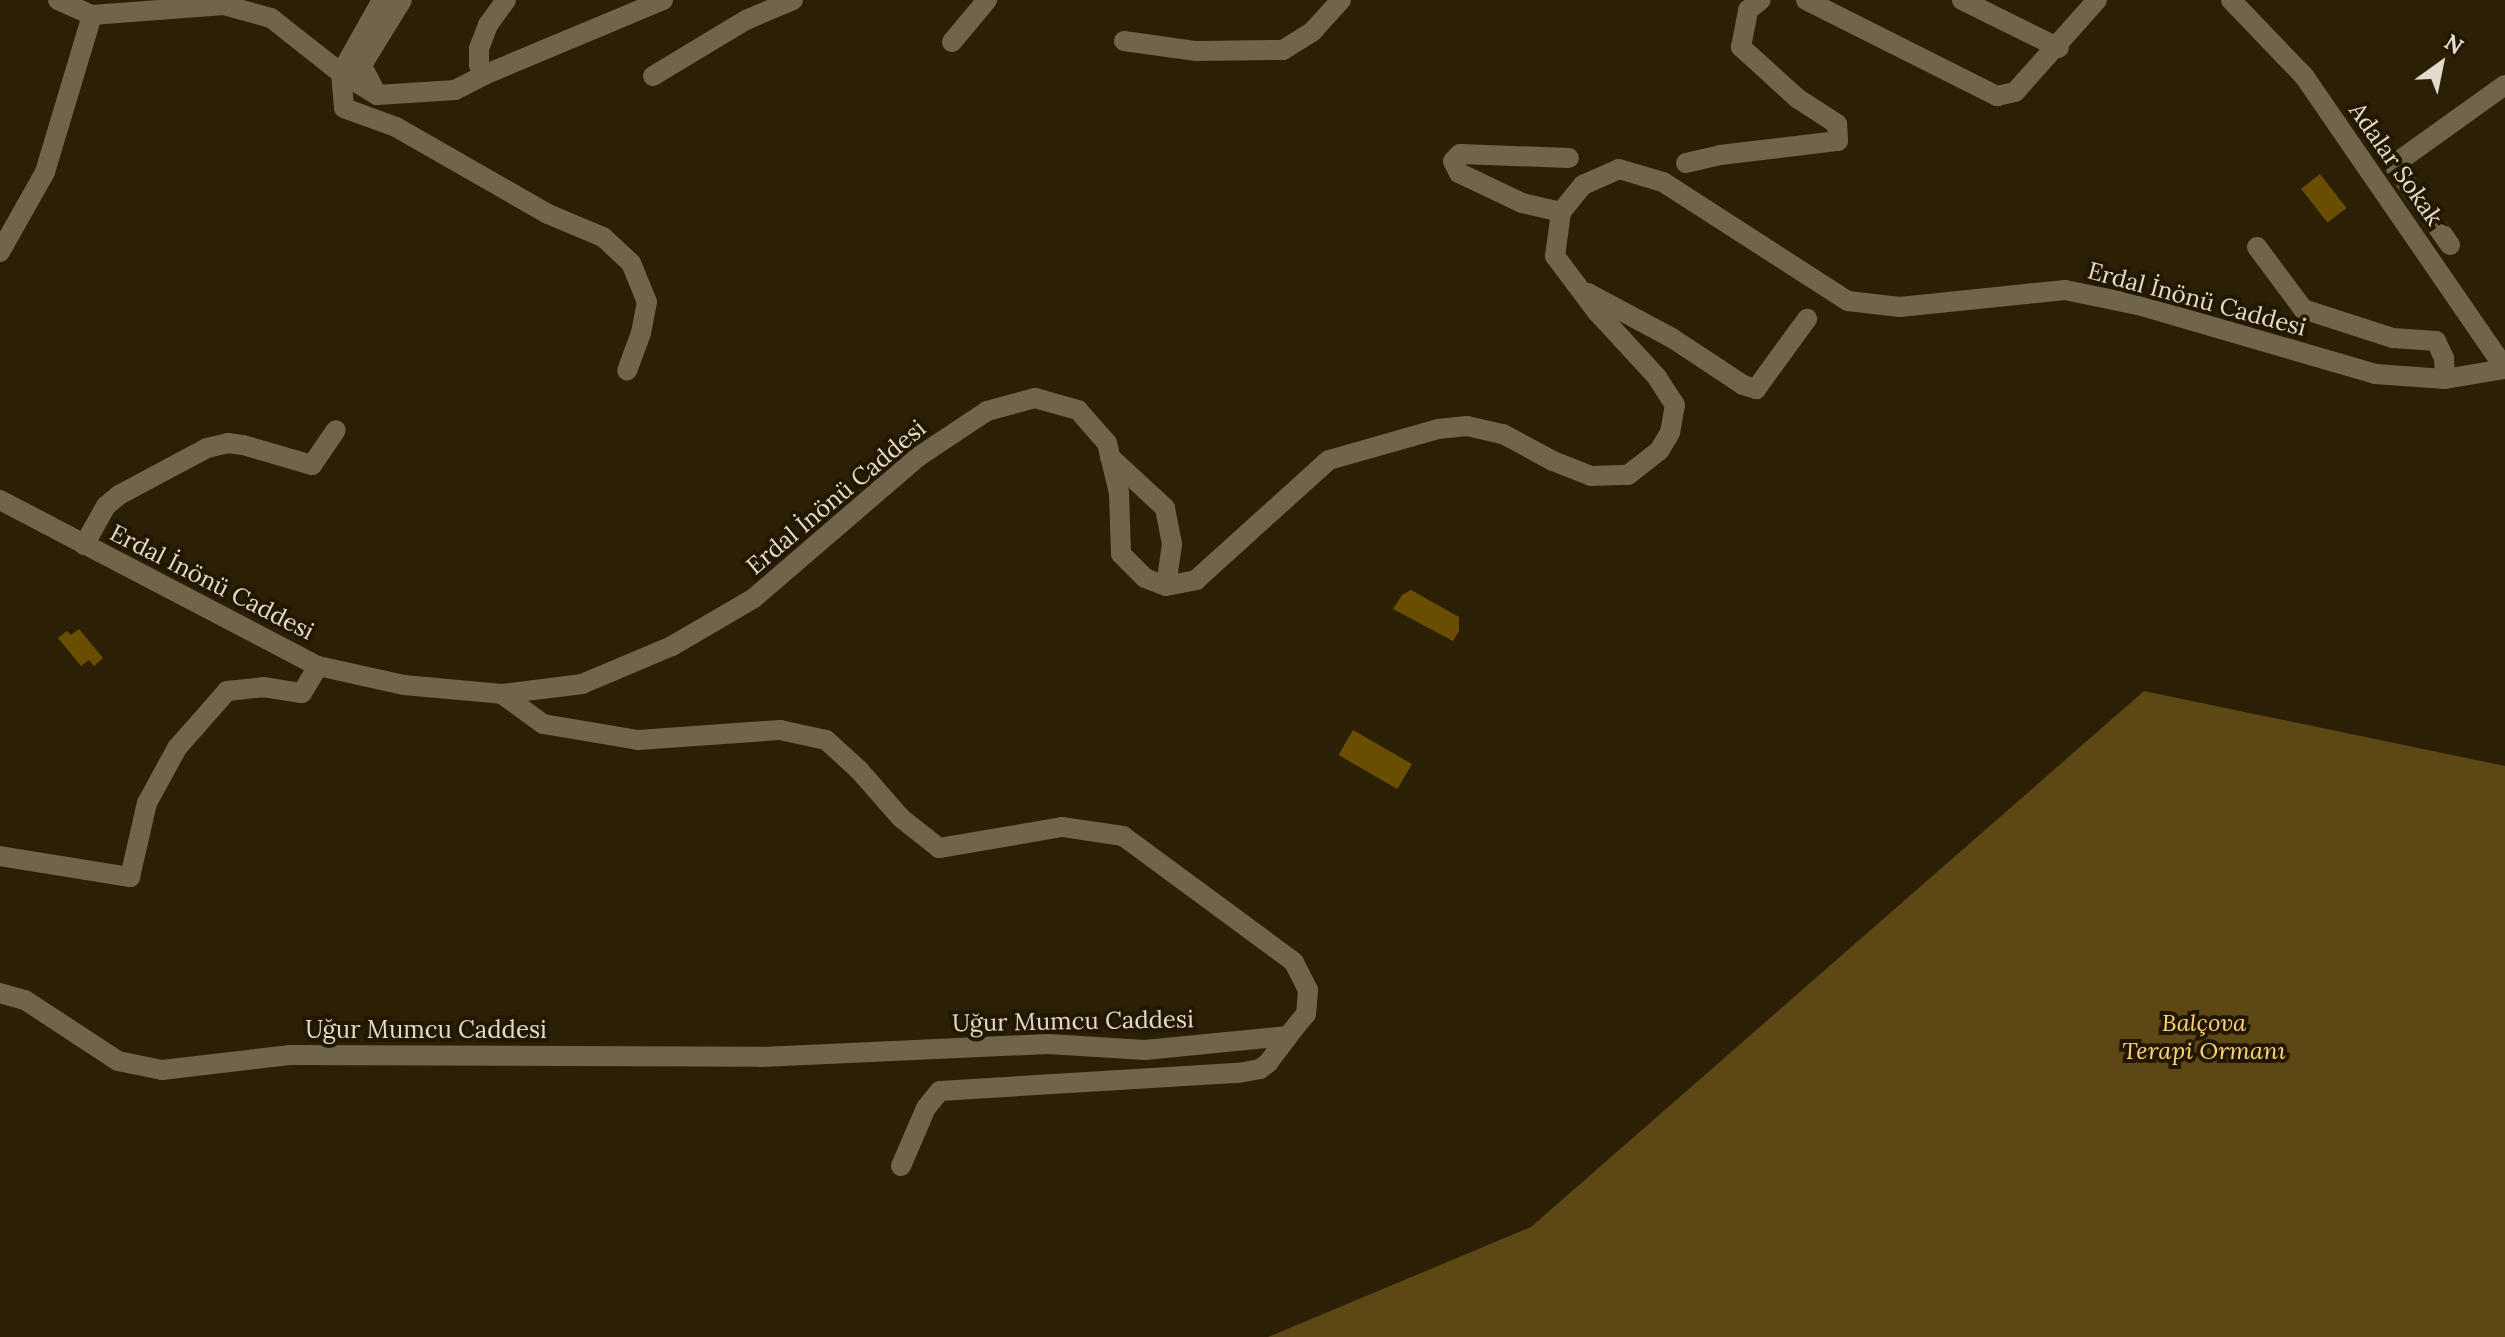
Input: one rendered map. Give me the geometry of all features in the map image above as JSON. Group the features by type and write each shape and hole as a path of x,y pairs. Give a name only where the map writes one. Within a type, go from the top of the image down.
{"street":[{"path":"58,0 92,15 224,5 271,18 341,73 377,95 455,90 663,0"},
{"path":"382,0 341,73 344,108 396,127 548,214 603,237 631,263 647,302 641,333 627,371"},
{"path":"377,95 362,65 402,0"},
{"path":"484,75 479,65 479,48 488,25 506,0"},
{"path":"653,76 746,20 793,0"},
{"path":"952,42 987,0"},
{"path":"1124,41 1196,51 1283,50 1312,32 1341,0"},
{"path":"1686,163 1720,155 1838,141 1837,124 1797,98 1741,47 1748,10 1761,0"},
{"path":"1806,0 1997,96 2015,92 2059,48 2094,5"},
{"path":"1962,0 2059,48"},
{"name":"Adalar Sokak","path":"2231,0 2304,76 2505,369"},
{"path":"0,252 45,172 92,15"},
{"path":"2450,245 2396,168 2396,163 2505,85"},
{"path":"1110,457 1165,508 1172,544 1166,586 1196,580 1329,460 1438,429 1467,426 1503,434 1553,461 1591,476 1628,475 1659,451 1670,433 1675,405 1657,377 1580,290 1555,256 1561,212 1522,203 1459,173 1453,161 1460,154 1569,158"},
{"name":"Erdal İnönü Caddesi","path":"1561,212 1583,185 1619,169 1663,182 1848,301 1900,307 2065,290 2138,305 2375,374 2445,379 2505,369"},
{"path":"2257,247 2303,309 2393,338 2436,341 2444,358 2445,379"},
{"path":"1580,290 1672,338 1743,385 1756,389 1807,319"},
{"name":"Erdal İnönü Caddesi","path":"0,500 318,666 404,685 502,694 582,684 686,638 754,598 918,457 987,411 1035,398 1078,410 1107,443 1119,493 1121,554 1145,578 1166,586"},
{"path":"84,545 106,506 119,495 207,448 228,443 243,445 312,465 336,430"},
{"path":"0,856 130,877 147,803 177,748 217,702 227,691 263,687 302,693 318,666"},
{"path":"502,694 543,724 638,740 780,730 826,740 859,770 901,818 939,848 1062,827 1123,836 1294,962 1308,990 1306,1014 1260,1069 1238,1073 940,1091 926,1108 901,1166"},
{"name":"Uğur Mumcu Caddesi","path":"0,993 25,1000 118,1061 162,1070 289,1055 761,1057 1048,1044 1145,1050 1288,1036"}],"green space":[{"name":"Balçova Terapi Ormanı","path":"2144,691 2505,766 2505,1337 1268,1337 1531,1227"}],"shaded area":[{"path":"2320,174 2346,208 2328,223 2301,189"},
{"path":"1411,590 1459,617 1459,631 1453,641 1393,609 1402,595"},
{"path":"79,629 103,658 94,666 89,660 81,666 58,638 67,631 71,635"},
{"path":"1353,730 1412,764 1397,789 1338,755"}]}
